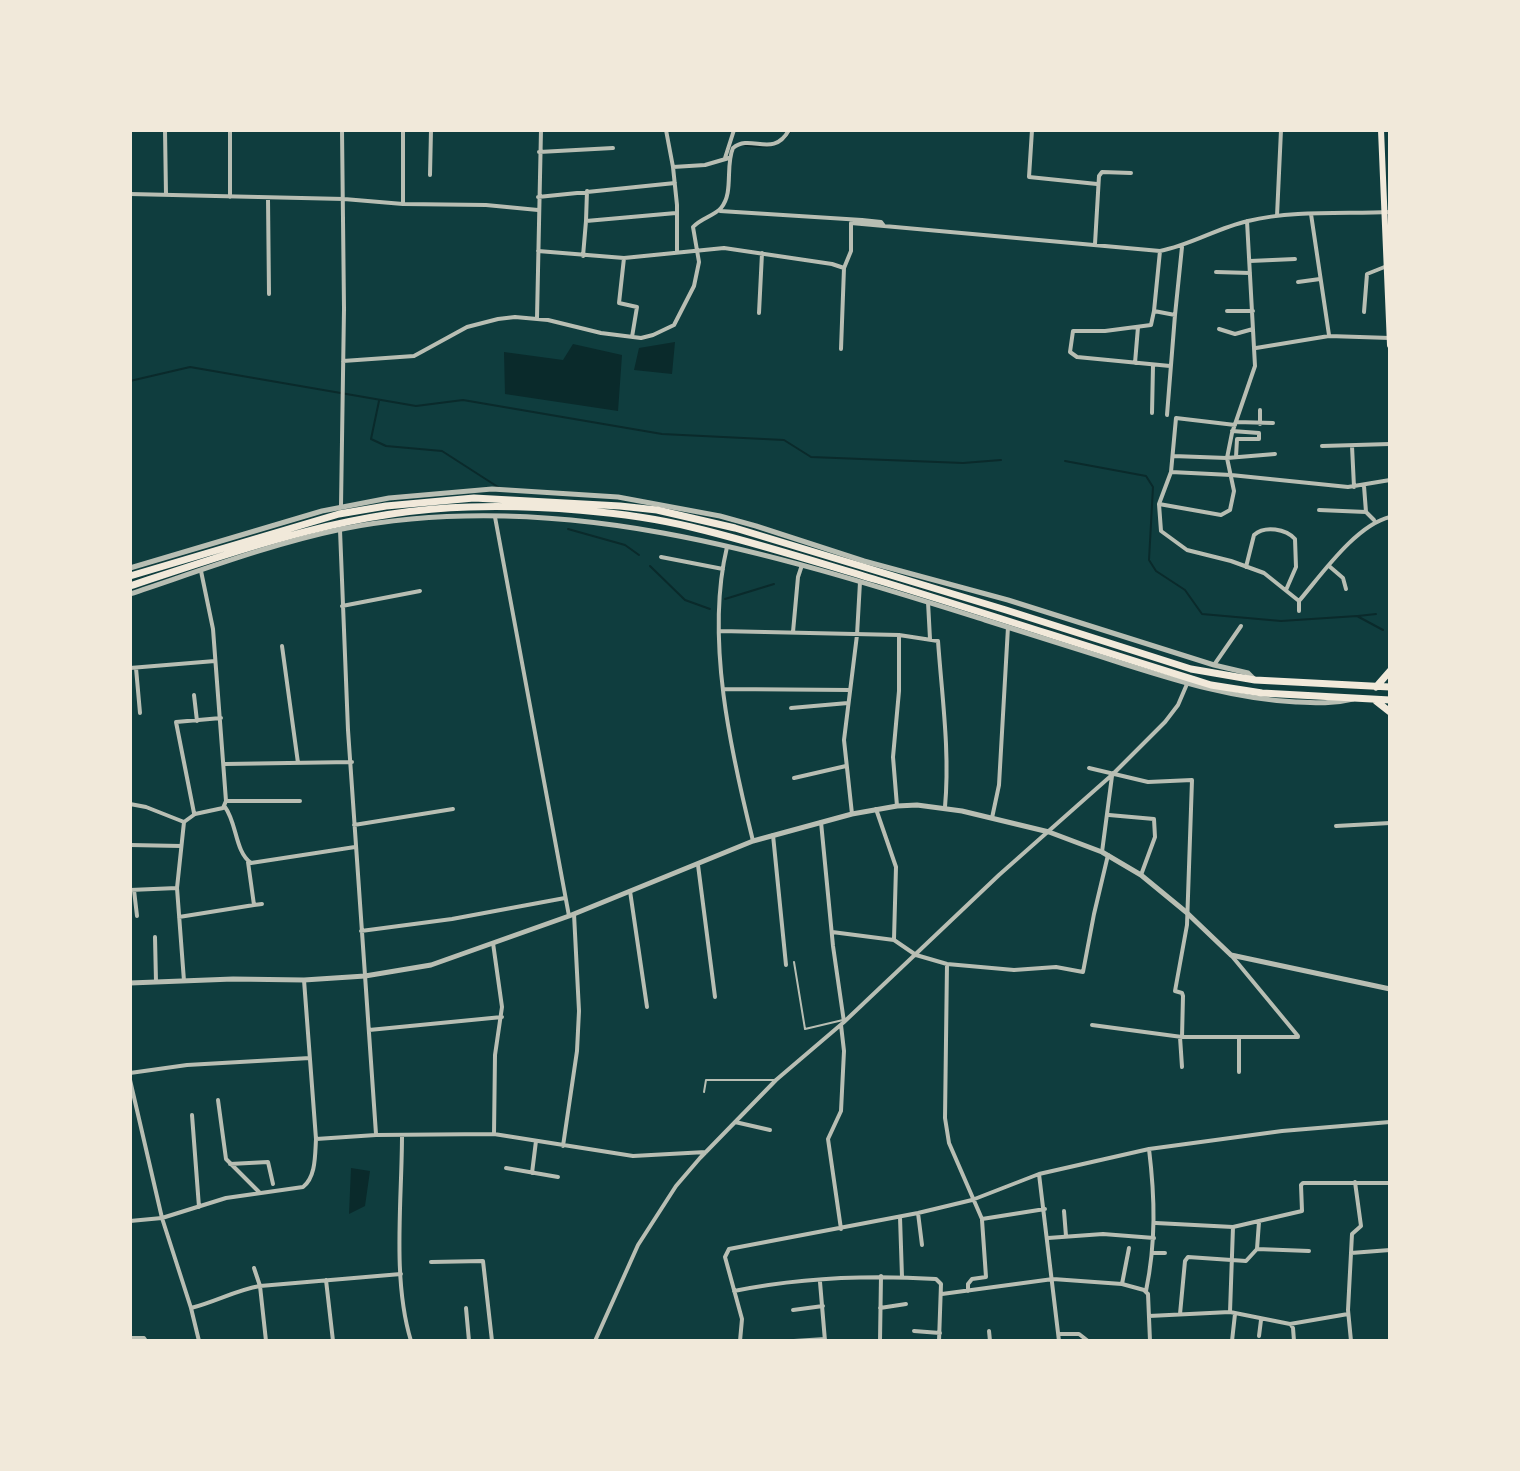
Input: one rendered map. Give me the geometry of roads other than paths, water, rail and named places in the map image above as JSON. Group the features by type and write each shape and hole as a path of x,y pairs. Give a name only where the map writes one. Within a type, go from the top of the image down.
{"highway":[{"path":"130,576 264,531 339,514 454,499 498,498 620,506 657,510 735,528 1191,669 1255,680 1390,687"},
{"path":"130,586 278,537 340,522 470,507 575,511 689,527 799,557 1211,685 1262,693 1390,700"},
{"path":"1084,647 1087,638"},
{"path":"1376,687 1390,671"},
{"path":"1376,700 1390,712"}],"main road":[{"path":"1381,130 1387,212 1390,345"}],"street":[{"path":"165,130 166,195"},
{"path":"230,130 230,197"},
{"path":"341,506 342,130"},
{"path":"403,130 403,204"},
{"path":"430,175 431,130"},
{"path":"537,318 541,130"},
{"path":"666,130 675,183 677,253"},
{"path":"343,361 414,356 479,323 507,318 537,318 586,331 632,337 648,337 674,325 697,276 698,251 693,227 718,211 727,197 727,158 734,130"},
{"path":"673,167 705,165 727,158 740,143 780,142 789,130"},
{"path":"1032,130 1029,177 1097,184"},
{"path":"1277,216 1281,130"},
{"path":"539,152 613,148"},
{"path":"1095,244 1097,184 1102,172 1131,173"},
{"path":"538,197 675,183"},
{"path":"583,256 587,191"},
{"path":"130,194 344,199 538,210"},
{"path":"268,198 269,294"},
{"path":"718,211 862,220 881,222 884,226"},
{"path":"841,349 844,268 851,251 851,223 1160,251 1182,247 1247,221 1277,216 1387,212"},
{"path":"586,221 676,213"},
{"path":"1311,214 1329,336"},
{"path":"1159,504 1223,514 1230,510 1233,502 1227,458 1232,431 1254,375 1256,348 1247,221"},
{"path":"1167,415 1182,247"},
{"path":"538,251 624,258 724,248 844,268"},
{"path":"1160,251 1151,325 1105,331 1076,330 1071,334 1070,352 1073,356 1170,366"},
{"path":"759,313 762,253"},
{"path":"624,258 619,303 637,307 632,337"},
{"path":"1250,261 1295,259"},
{"path":"1364,312 1367,274 1387,266"},
{"path":"1216,272 1251,273"},
{"path":"1298,282 1320,279"},
{"path":"1154,311 1175,315"},
{"path":"1227,311 1253,311"},
{"path":"1135,363 1138,327"},
{"path":"1219,329 1235,334 1253,329"},
{"path":"1256,348 1329,336 1390,338"},
{"path":"1152,413 1153,366"},
{"path":"1260,410 1260,424"},
{"path":"1273,423 1176,418 1171,472 1159,504 1161,531 1179,546 1264,573 1299,601"},
{"path":"1232,431 1259,433 1259,439 1237,439 1236,457"},
{"path":"1322,446 1390,444"},
{"path":"1352,446 1354,487"},
{"path":"1173,456 1227,458 1275,454"},
{"path":"1171,472 1231,475 1318,486 1354,487 1390,480"},
{"path":"1364,486 1366,512 1374,521"},
{"path":"130,568 341,506 428,493 479,490 618,497 756,526 864,561 1008,600 1248,673 1255,680"},
{"path":"1319,510 1366,512"},
{"path":"494,514 565,898 571,915 579,1011 577,1051 563,1146"},
{"path":"130,594 283,544 406,519 494,514 623,525 727,545 949,606 1187,684 1233,696 1333,704 1354,699"},
{"path":"1299,611 1299,601 1329,566 1374,521 1390,517"},
{"path":"1246,567 1254,535 1258,531 1266,529 1291,534 1295,539 1296,567 1286,590"},
{"path":"340,530 355,847 376,1135"},
{"path":"727,545 720,631 724,689 753,841"},
{"path":"661,557 723,569"},
{"path":"793,632 802,565"},
{"path":"1329,566 1343,578 1346,589"},
{"path":"201,571 213,629 226,804 248,862 254,905"},
{"path":"852,814 844,740 860,582"},
{"path":"342,606 420,591"},
{"path":"928,602 930,639"},
{"path":"1214,665 1241,626"},
{"path":"992,818 999,785 1008,627"},
{"path":"720,631 899,635 938,641 948,757 945,807"},
{"path":"897,806 893,757 899,691 899,635"},
{"path":"282,646 298,763"},
{"path":"140,713 133,668 216,661"},
{"path":"595,1341 638,1245 676,1186 706,1152 776,1080 1113,775 1165,722 1178,705 1187,684"},
{"path":"724,689 850,690"},
{"path":"194,695 197,721"},
{"path":"791,708 848,703"},
{"path":"195,814 176,722 221,718"},
{"path":"225,764 352,762"},
{"path":"794,778 846,766"},
{"path":"1089,768 1155,782 1192,780 1187,925 1175,991 1183,996 1182,1067"},
{"path":"832,932 894,940 916,955 947,964 1014,970 1056,967 1083,972 1105,854 1113,775"},
{"path":"184,981 177,888 184,822 195,814 226,804 300,801"},
{"path":"130,804 184,822"},
{"path":"130,983 304,980 365,976 431,965 571,915 753,841 876,809 945,807 1049,832 1105,854 1141,875 1231,955 1298,1037 1181,1037 1092,1025"},
{"path":"354,825 453,809"},
{"path":"876,809 896,867 894,940"},
{"path":"1109,815 1154,819 1154,844 1141,875"},
{"path":"821,821 843,1022 841,1111 828,1139 841,1229"},
{"path":"1336,826 1390,823"},
{"path":"773,835 786,965"},
{"path":"130,845 181,846"},
{"path":"248,862 355,847"},
{"path":"698,865 715,997"},
{"path":"137,916 132,890 177,888"},
{"path":"630,891 647,1007"},
{"path":"361,931 452,919 565,898"},
{"path":"179,917 262,904"},
{"path":"155,937 156,982"},
{"path":"493,943 502,997 495,1055 494,1134"},
{"path":"1231,955 1390,989"},
{"path":"947,964 943,1101 949,1143 982,1219 986,1277 972,1279 968,1291"},
{"path":"130,1221 162,1218 226,1198 307,1185 312,1175 316,1139 304,980"},
{"path":"369,1030 502,1017"},
{"path":"1239,1037 1239,1072"},
{"path":"130,1073 187,1065 310,1058"},
{"path":"130,1080 162,1218 199,1341"},
{"path":"218,1100 224,1154 260,1193"},
{"path":"192,1115 199,1207"},
{"path":"735,1122 770,1130"},
{"path":"740,1341 743,1324 725,1257 726,1250 918,1213 972,1200 1039,1174 1149,1149 1282,1131 1390,1122"},
{"path":"316,1139 494,1134 633,1156 706,1152"},
{"path":"402,1135 401,1274 404,1317 411,1341"},
{"path":"532,1173 536,1141"},
{"path":"1149,1149 1156,1223 1146,1291 1150,1341"},
{"path":"230,1164 268,1162 273,1184"},
{"path":"506,1168 558,1177"},
{"path":"1039,1174 1059,1341"},
{"path":"1351,1341 1348,1314 1352,1234 1361,1226 1355,1182"},
{"path":"1156,1223 1233,1227 1302,1211 1303,1183 1390,1183"},
{"path":"982,1219 1045,1209"},
{"path":"1064,1211 1066,1236"},
{"path":"918,1213 922,1245"},
{"path":"900,1217 902,1277"},
{"path":"1180,1314 1185,1259 1247,1261 1257,1249 1259,1222"},
{"path":"1232,1341 1233,1227"},
{"path":"1048,1238 1103,1234 1154,1238"},
{"path":"1122,1284 1129,1248"},
{"path":"1257,1249 1309,1251"},
{"path":"1351,1253 1390,1250"},
{"path":"1153,1253 1165,1253"},
{"path":"431,1262 483,1261 492,1341"},
{"path":"254,1268 260,1286 266,1341"},
{"path":"191,1308 260,1286 401,1274"},
{"path":"734,1291 780,1282 881,1276 939,1280 942,1294 939,1341"},
{"path":"880,1341 881,1276"},
{"path":"942,1294 1053,1279 1122,1284 1146,1291"},
{"path":"326,1280 333,1341"},
{"path":"794,1341 825,1340 820,1282"},
{"path":"880,1308 906,1304"},
{"path":"793,1310 823,1306"},
{"path":"466,1308 469,1341"},
{"path":"1149,1316 1233,1313 1290,1324 1348,1314"},
{"path":"1259,1336 1261,1320"},
{"path":"1290,1324 1294,1341"},
{"path":"914,1331 940,1333"},
{"path":"989,1331 990,1341"},
{"path":"1059,1334 1079,1334 1088,1341"},
{"path":"130,1338 144,1338 146,1341"}],"lane":[{"path":"794,962 805,1029 843,1022"},
{"path":"704,1092 706,1080 776,1080"}],"water":[{"path":"675,342 672,374 634,370 639,348"},
{"path":"573,344 622,355 618,411 505,394 504,352 563,360"},
{"path":"351,1168 370,1171 365,1206 349,1214"}],"waterway":[{"path":"744,145 771,146 782,141 791,130"},
{"path":"130,381 190,367 416,406 463,400 662,434 784,440 811,457 963,463 1001,460"},
{"path":"379,401 371,439 386,446 442,451 498,487"},
{"path":"1065,461 1146,476 1153,487 1149,560 1156,571 1185,590 1202,614 1281,621 1357,616 1383,630"},
{"path":"568,529 625,545 639,555"},
{"path":"650,566 685,600 710,609"},
{"path":"725,599 774,584"},
{"path":"1358,616 1376,614"}]}
